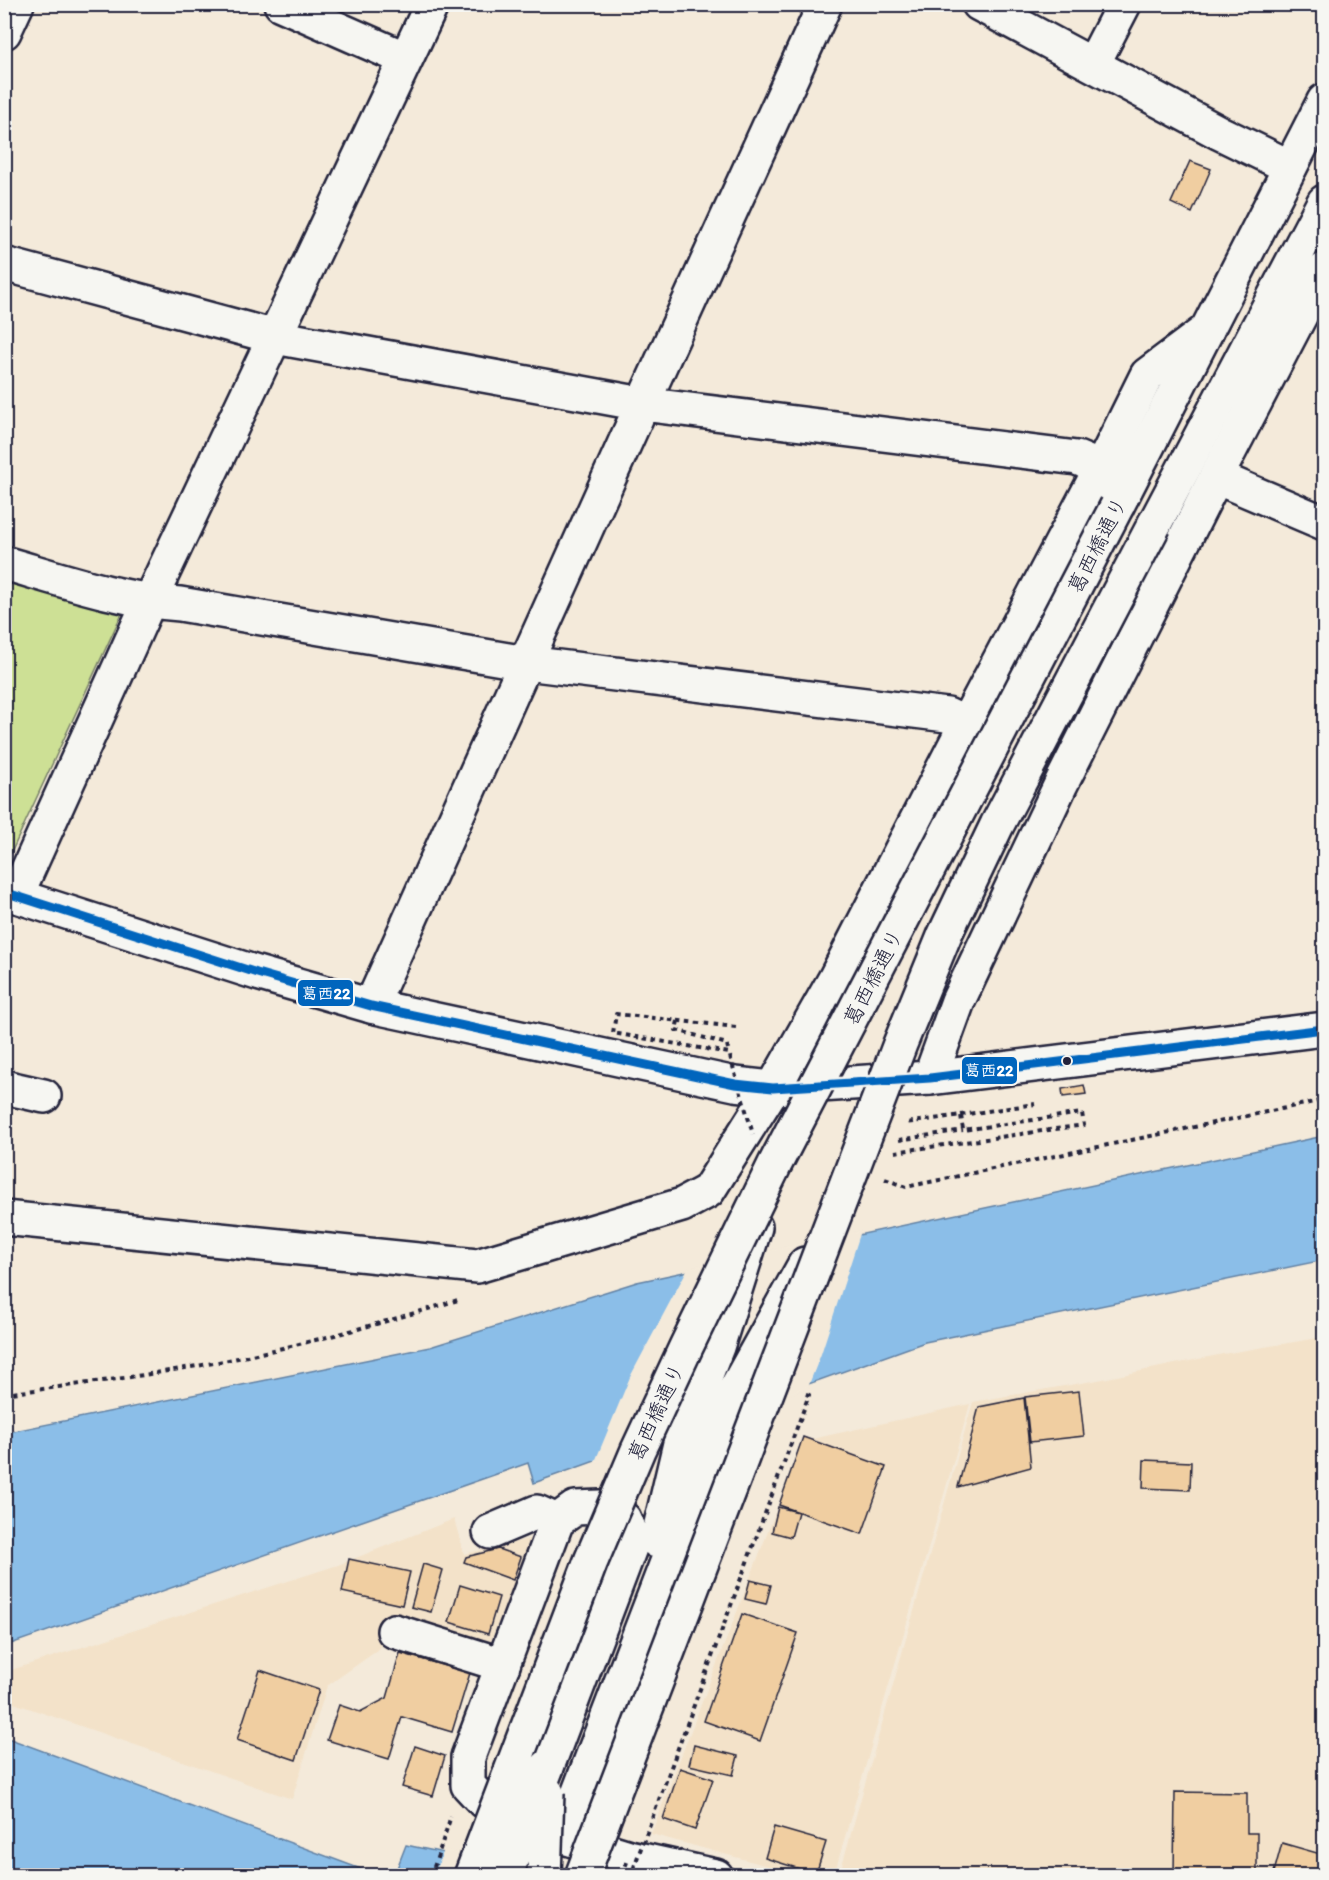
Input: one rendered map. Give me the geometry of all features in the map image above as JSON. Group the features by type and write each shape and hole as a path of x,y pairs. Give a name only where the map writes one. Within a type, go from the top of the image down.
{"street":[{"path":"4,32 17,4"},
{"path":"281,4 406,60"},
{"path":"432,4 10,894 257,973 371,1006 735,1084 773,1088 930,1078 1324,1029"},
{"path":"371,1006 825,4"},
{"path":"979,4 1220,133 1290,167"},
{"path":"1094,64 1124,4"},
{"name":"葛西橋通り","path":"471,1875 591,1561 633,1460 686,1347 775,1164 1117,506 1324,101"},
{"name":"葛西橋通り","path":"582,1875 945,934 997,825 1324,202"},
{"path":"4,264 275,337 642,404 1077,458 1101,468"},
{"path":"930,1078 958,1001 1061,784 1216,477 1324,270"},
{"path":"4,1218 477,1266 682,1205 708,1191 773,1088 835,979 1101,468 1147,375 1207,330"},
{"path":"1216,477 1324,523"},
{"path":"4,563 149,602 180,604 526,663 947,715 966,724"},
{"path":"4,1087 44,1096"},
{"path":"630,1657 682,1435 717,1347 775,1164"},
{"path":"562,1836 729,1401 843,1196"},
{"path":"505,1875 548,1767 633,1540 624,1519 600,1507 574,1509 557,1521 468,1757 468,1785 484,1802 562,1836 629,1857 716,1875"},
{"path":"490,1532 537,1512 557,1521"},
{"path":"394,1631 503,1665"},
{"path":"544,1875 548,1767"}],"path":[{"path":"729,1053 613,1033 616,1014 736,1027"},
{"path":"678,1021 676,1030 727,1044 753,1135"},
{"path":"884,1179 906,1187 1324,1100"},
{"path":"896,1125 1035,1104"},
{"path":"894,1152 1084,1125 1082,1113 898,1140"},
{"path":"961,1115 963,1130"},
{"path":"4,1394 239,1358 373,1326 463,1298"},
{"path":"618,1861 634,1867 809,1395 796,1392"},
{"path":"431,1875 454,1805"}],"shaded area":[{"path":"1324,1337 1324,1875 839,1876 973,1402"},
{"path":"970,1404 834,1875 801,1875 651,1834 803,1441"},
{"path":"454,1519 464,1554 533,1538 490,1643 395,1613 378,1650 327,1686 292,1799 5,1700 5,1672 338,1565"}],"green space":[{"path":"5,578 123,611 11,853 5,851"}],"water":[{"path":"1324,1136 1324,1260 925,1342 534,1483 528,1463 5,1646 4,1433 430,1347 637,1282"},
{"path":"5,1737 377,1875 5,1875"},
{"path":"406,1845 549,1875 394,1876"}],"pier":[{"path":"861,1231 808,1387 594,1464 630,1377 688,1268"},
{"path":"444,1850 550,1873 552,1876 434,1875"}],"building":[{"path":"1190,161 1211,169 1192,213 1171,203"},
{"path":"1084,1085 1086,1094 1063,1097 1062,1089"},
{"path":"1079,1391 1084,1436 1030,1442 1025,1397"},
{"path":"1024,1398 1031,1467 958,1487 979,1407"},
{"path":"803,1437 886,1467 862,1534 779,1505"},
{"path":"1144,1460 1191,1462 1190,1490 1143,1488"},
{"path":"778,1507 798,1512 791,1537 772,1532"},
{"path":"498,1549 521,1557 513,1580 464,1562 466,1557"},
{"path":"349,1559 410,1572 402,1605 342,1592"},
{"path":"423,1564 443,1570 431,1612 411,1607"},
{"path":"750,1580 771,1585 766,1604 745,1599"},
{"path":"460,1585 499,1597 488,1634 449,1622"},
{"path":"742,1614 798,1633 760,1741 704,1721"},
{"path":"400,1653 470,1673 452,1732 402,1717 389,1759 327,1740 339,1705 360,1712 387,1698"},
{"path":"260,1670 319,1690 296,1760 237,1740"},
{"path":"694,1745 738,1756 733,1775 689,1765"},
{"path":"415,1746 445,1756 433,1796 402,1787"},
{"path":"680,1768 713,1779 695,1830 663,1819"},
{"path":"1175,1792 1247,1793 1247,1833 1257,1833 1257,1876 1174,1876"},
{"path":"774,1827 826,1842 816,1874 765,1858"},
{"path":"1282,1843 1324,1855 1324,1876 1273,1876"}],"transit line":[{"name":"葛西22","path":"4,892 257,973 371,1006 735,1084 773,1088 930,1078 1324,1029"}]}
